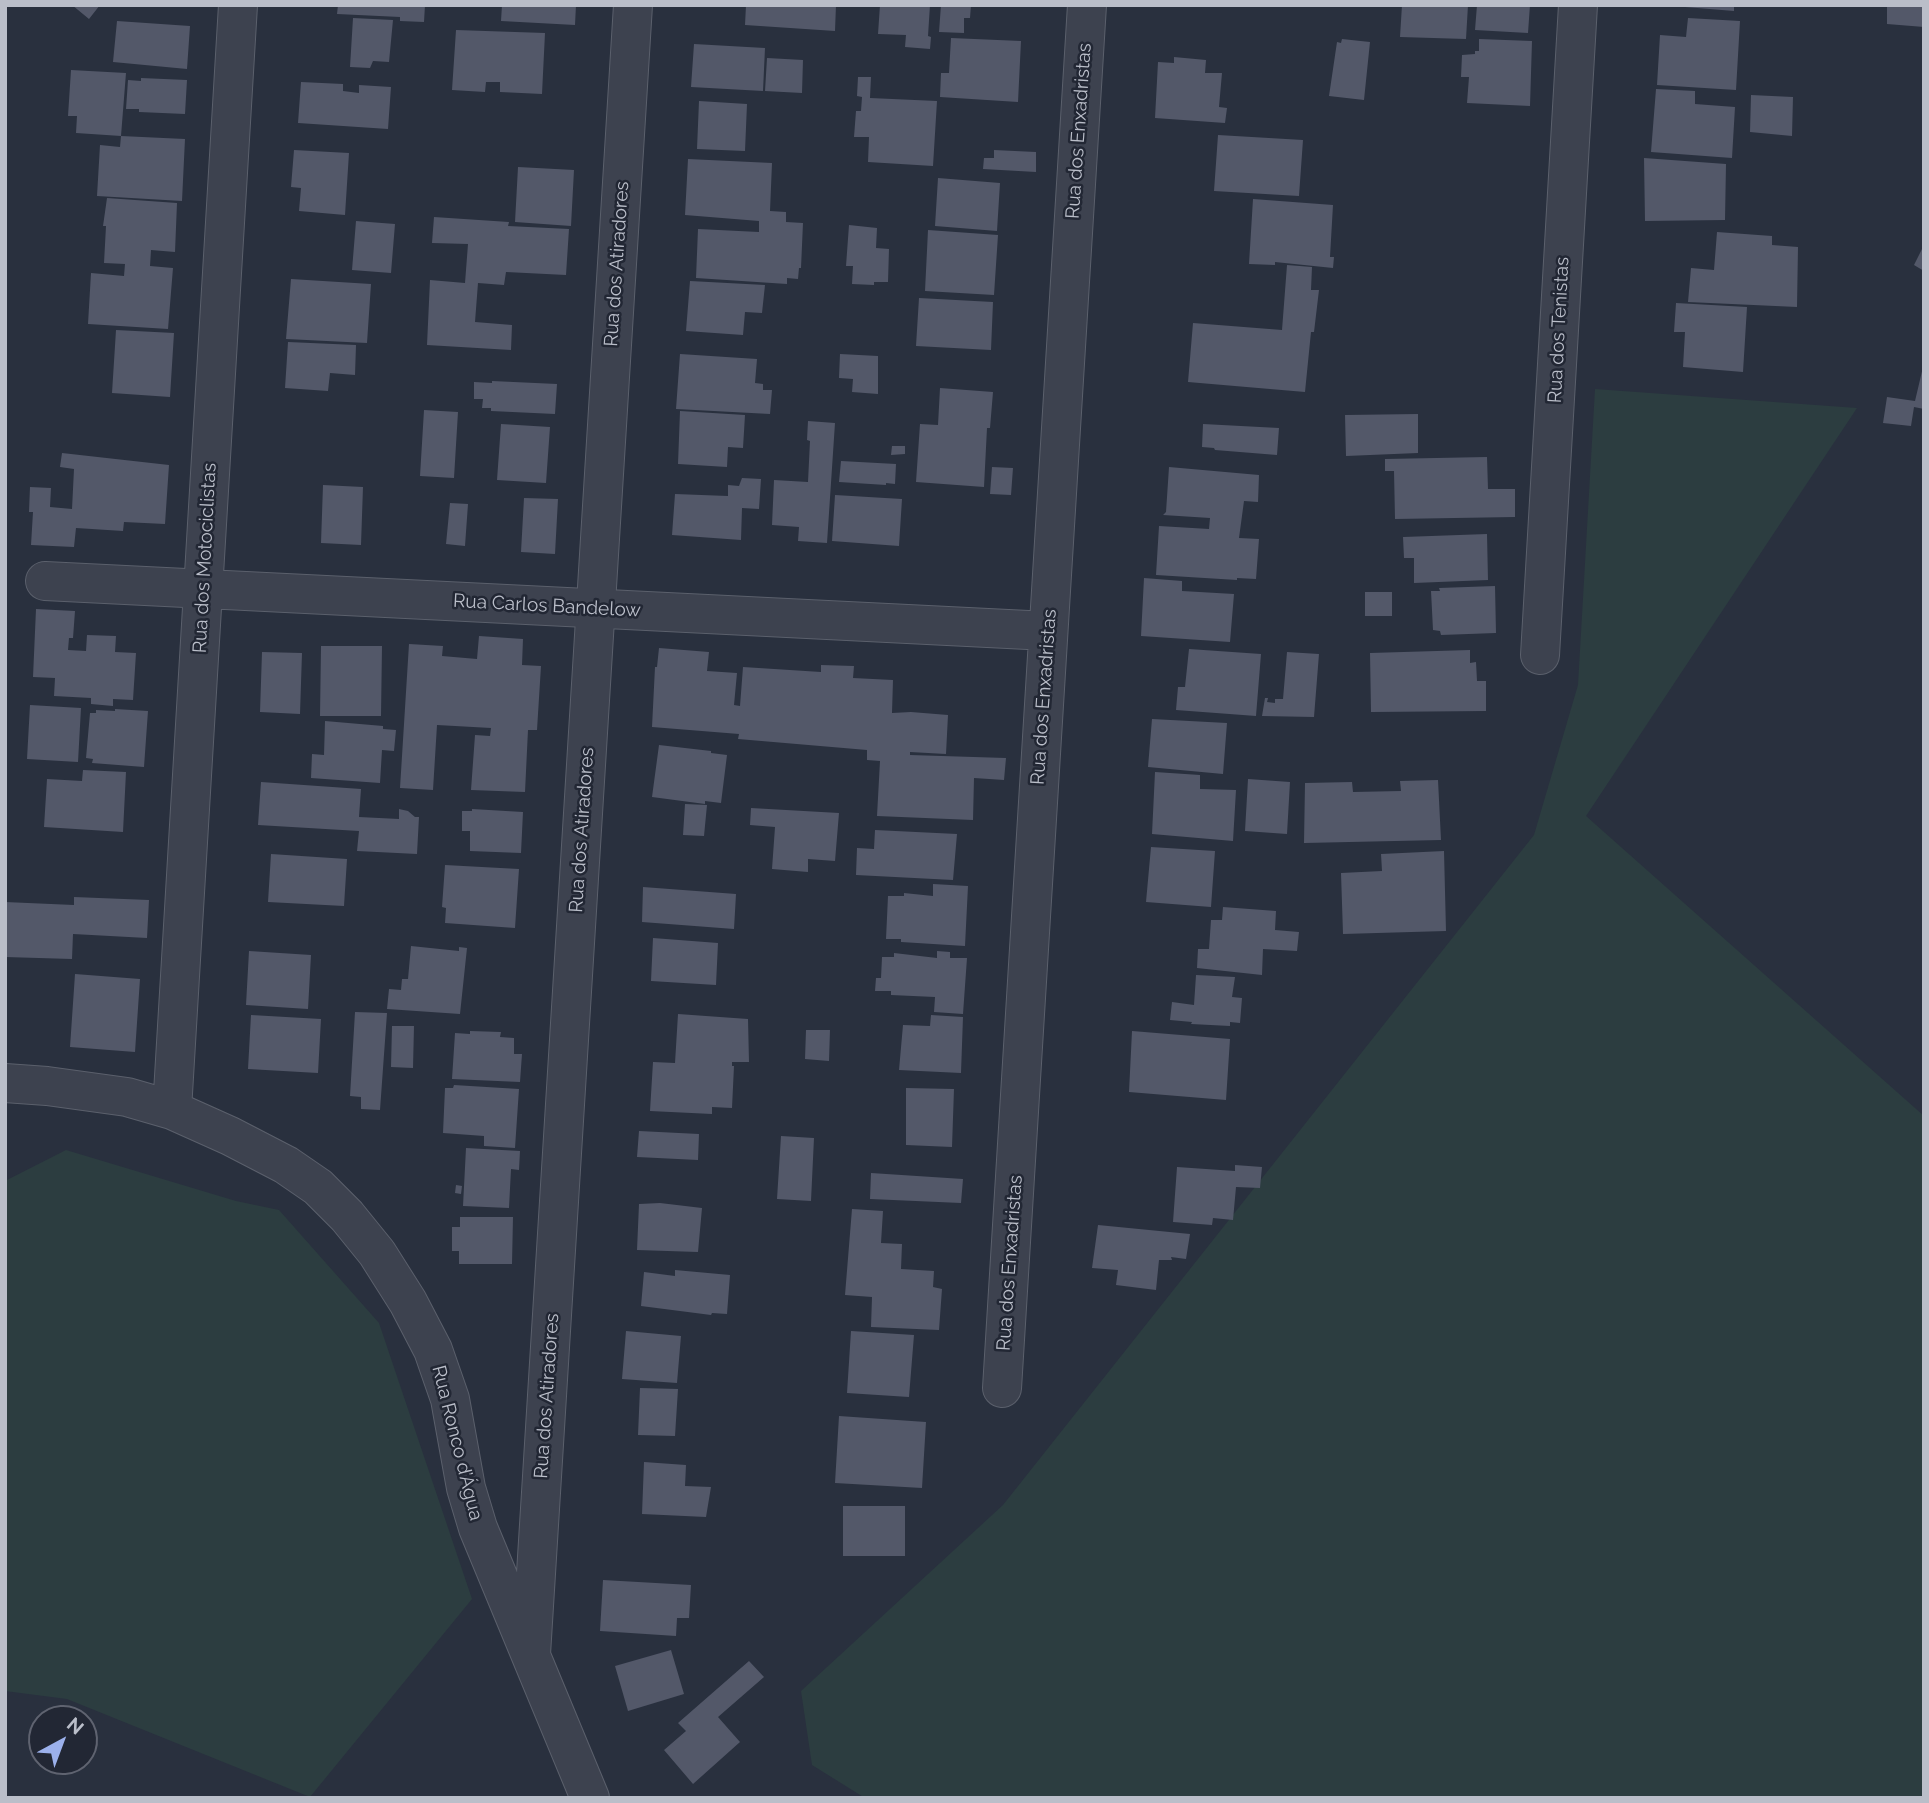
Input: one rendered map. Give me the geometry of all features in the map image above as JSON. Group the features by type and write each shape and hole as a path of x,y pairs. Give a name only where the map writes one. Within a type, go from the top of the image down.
{"street":[{"name":"Rua dos Motociclistas","path":"172,1110 238,5"},
{"name":"Rua dos Atiradores","path":"531,1654 633,5"},
{"name":"Rua dos Enxadristas","path":"1002,1388 1087,5"},
{"name":"Rua dos Tenistas","path":"1540,655 1578,5"},
{"name":"Rua Carlos Bandelow","path":"45,581 1048,631"},
{"name":"Rua Ronco d’Água","path":"5,1083 127,1097 172,1110 230,1136 286,1165 328,1197 377,1252 408,1301 433,1350 450,1399 466,1488 478,1528 590,1798"}],"shaded area":[{"path":"1595,389 1857,408 1586,816 1924,1116 1924,1798 865,1798 812,1765 801,1691 1003,1505 1534,835 1578,685"},
{"path":"66,1150 236,1201 279,1210 379,1323 472,1599 310,1797 98,1712 98,1705 82,1705 67,1699 5,1691 5,1181"}],"building":[{"path":"72,5 100,5 89,19"},
{"path":"338,5 425,5 424,22 400,21 400,17 337,14"},
{"path":"502,5 576,5 575,25 501,21"},
{"path":"746,5 836,5 835,31 745,25"},
{"path":"880,5 930,5 930,49 905,47 906,35 878,34"},
{"path":"941,5 971,5 970,18 964,18 964,33 939,32"},
{"path":"1402,5 1468,5 1466,39 1400,37"},
{"path":"1477,5 1530,5 1528,33 1475,30"},
{"path":"1734,5 1734,11 1685,7"},
{"path":"1887,5 1924,5 1924,27 1887,24"},
{"path":"353,18 393,20 389,62 373,61 370,68 350,67"},
{"path":"1688,18 1740,21 1736,90 1657,85 1660,35 1686,37"},
{"path":"117,21 190,26 187,69 113,62"},
{"path":"456,30 545,33 542,94 500,92 500,82 486,82 485,92 452,90"},
{"path":"951,38 1021,41 1018,102 940,97 941,73 949,73"},
{"path":"1342,39 1370,42 1364,100 1329,96 1337,42 1341,43"},
{"path":"1479,39 1532,41 1530,106 1467,103 1469,77 1461,77 1462,55 1479,51"},
{"path":"694,44 765,48 763,91 691,87"},
{"path":"1174,57 1206,60 1205,73 1222,73 1219,107 1227,108 1225,123 1155,118 1158,62 1174,63"},
{"path":"767,58 803,60 802,93 765,91"},
{"path":"71,70 126,73 121,136 76,133 77,116 68,116"},
{"path":"858,77 871,77 870,98 937,101 933,166 868,162 869,137 854,137 856,111 861,111 862,97 857,96"},
{"path":"141,78 187,80 185,114 126,109 128,80 141,81"},
{"path":"301,82 343,84 343,91 359,93 359,85 391,87 388,129 298,123"},
{"path":"1656,89 1695,91 1695,104 1735,107 1732,158 1651,152"},
{"path":"1751,95 1793,97 1792,136 1750,132"},
{"path":"699,101 747,104 745,151 697,149"},
{"path":"1218,135 1303,140 1299,196 1214,191"},
{"path":"121,136 185,139 182,201 97,196 100,145 120,147"},
{"path":"294,150 349,153 345,215 299,211 301,188 291,187"},
{"path":"994,150 1036,152 1036,172 983,169 984,158 994,158"},
{"path":"1644,158 1726,164 1725,220 1645,221"},
{"path":"688,159 772,163 770,211 786,212 786,222 803,223 798,279 787,278 787,284 696,278 698,229 759,232 759,221 685,215"},
{"path":"518,167 574,170 571,226 515,222"},
{"path":"938,178 1000,183 997,231 935,226"},
{"path":"107,198 177,203 175,252 151,250 150,266 173,268 168,329 88,324 91,273 124,276 125,264 104,263 106,226 103,226"},
{"path":"1253,199 1333,205 1330,257 1334,257 1333,268 1275,262 1275,265 1249,264"},
{"path":"434,217 509,222 508,226 569,229 566,275 506,272 504,285 478,283 475,322 512,325 511,350 427,345 430,280 465,283 468,244 432,243"},
{"path":"356,221 395,224 391,273 352,270"},
{"path":"849,225 877,228 876,248 889,249 888,282 874,282 874,285 852,284 853,266 846,266"},
{"path":"928,230 998,235 994,295 925,291"},
{"path":"1717,232 1772,236 1772,245 1798,247 1797,307 1688,302 1691,268 1714,270"},
{"path":"1924,245 1924,271 1914,265"},
{"path":"1287,265 1312,267 1311,290 1319,290 1314,332 1311,332 1305,392 1188,382 1193,323 1282,330"},
{"path":"291,279 371,284 367,343 286,339"},
{"path":"690,281 765,285 762,313 745,312 743,335 686,331"},
{"path":"919,298 993,302 991,350 916,346"},
{"path":"1676,303 1747,307 1743,372 1683,367 1685,332 1674,332"},
{"path":"116,330 174,333 170,397 112,393"},
{"path":"288,342 356,345 355,375 330,373 328,391 285,388"},
{"path":"680,354 757,359 755,383 763,384 763,390 772,390 770,414 676,409"},
{"path":"840,354 878,356 878,394 852,392 853,379 839,378"},
{"path":"1923,367 1924,409 1914,407 1911,426 1883,423 1887,397 1915,401"},
{"path":"474,382 557,384 555,414 491,411 491,408 482,408 483,399 474,399"},
{"path":"940,388 993,392 990,428 987,428 984,487 916,482 920,424 938,425"},
{"path":"424,410 458,412 454,478 420,476"},
{"path":"680,411 745,415 743,448 728,447 727,467 678,464"},
{"path":"1418,414 1418,453 1346,456 1345,415"},
{"path":"808,421 835,423 827,543 798,541 799,527 772,525 774,480 808,482"},
{"path":"501,424 550,427 546,483 497,480"},
{"path":"1203,424 1279,428 1277,455 1202,447"},
{"path":"892,446 905,446 905,454 891,455"},
{"path":"62,453 169,465 165,524 124,522 123,531 76,528 74,547 31,545 33,512 29,512 30,487 51,488 50,507 72,509 74,469 60,467"},
{"path":"1487,457 1488,489 1515,489 1515,517 1395,519 1394,471 1385,471 1385,459"},
{"path":"841,461 896,464 895,484 839,482"},
{"path":"992,467 1013,468 1011,495 990,494"},
{"path":"1169,467 1259,475 1258,502 1244,501 1239,538 1259,539 1256,579 1156,575 1159,526 1209,529 1210,518 1163,515 1166,512"},
{"path":"742,478 761,479 759,509 742,508 741,540 672,535 675,494 728,496 728,485 739,486"},
{"path":"323,485 363,487 361,545 321,543"},
{"path":"835,495 902,499 899,546 832,541"},
{"path":"524,498 558,499 555,554 521,552"},
{"path":"450,503 468,504 465,546 446,544"},
{"path":"1487,534 1488,580 1414,583 1414,558 1404,558 1403,537"},
{"path":"1144,578 1182,581 1182,591 1234,594 1230,642 1141,636"},
{"path":"1495,586 1496,633 1441,635 1440,631 1433,630 1431,591 1440,591 1439,588"},
{"path":"1365,592 1392,592 1392,616 1365,616"},
{"path":"36,609 75,611 73,638 69,638 68,650 86,651 87,635 116,636 115,652 136,653 133,700 113,699 113,706 91,704 91,698 54,696 55,678 33,677"},
{"path":"479,636 523,639 522,665 541,666 537,730 528,730 525,792 471,790 475,735 490,736 491,728 437,725 433,790 400,788 409,644 443,646 442,656 477,659"},
{"path":"321,646 382,646 381,716 320,716"},
{"path":"659,648 709,652 707,671 737,673 734,705 740,706 743,667 821,672 821,665 854,666 853,678 893,680 892,713 948,715 946,754 910,752 910,755 1006,758 1004,780 974,778 973,820 877,816 880,761 867,760 867,750 738,739 739,734 652,727 655,667"},
{"path":"1189,649 1261,654 1256,716 1176,710 1178,687 1185,687"},
{"path":"1470,650 1470,663 1476,662 1477,681 1486,681 1486,711 1371,712 1370,653"},
{"path":"262,652 302,653 300,714 260,712"},
{"path":"1287,652 1319,654 1314,717 1262,716 1265,698 1268,698 1267,702 1275,703 1275,699 1283,699"},
{"path":"30,705 81,708 78,762 27,759"},
{"path":"115,709 148,711 144,767 92,763 93,759 86,758 90,713"},
{"path":"1152,719 1227,723 1223,774 1148,767"},
{"path":"325,721 383,726 383,729 396,730 394,751 382,750 380,783 311,778 312,754 324,755"},
{"path":"659,745 727,755 721,803 705,801 705,804 652,797"},
{"path":"83,770 126,772 123,832 44,827 47,779 82,781"},
{"path":"1155,772 1200,775 1200,789 1236,790 1233,841 1152,834"},
{"path":"1248,779 1290,782 1287,834 1245,831"},
{"path":"1438,780 1441,840 1304,843 1305,783 1352,782 1353,792 1401,791 1400,781"},
{"path":"261,782 361,789 359,817 399,819 399,809 419,817 417,854 357,851 359,831 258,825"},
{"path":"685,804 707,805 704,836 683,835"},
{"path":"751,808 839,813 835,861 808,859 808,872 772,869 775,827 750,825"},
{"path":"472,809 523,812 521,853 470,851 470,831 462,831 462,811"},
{"path":"875,830 957,834 953,880 856,875 857,848 874,849"},
{"path":"1151,847 1215,851 1211,907 1146,902"},
{"path":"1444,851 1446,931 1343,934 1341,873 1382,871 1381,854"},
{"path":"271,854 347,859 344,906 268,902"},
{"path":"445,865 519,869 515,928 445,923 446,908 442,907"},
{"path":"933,884 968,886 965,946 886,939 888,896 904,896 904,893 933,896"},
{"path":"643,887 736,894 734,929 642,922"},
{"path":"74,897 149,900 147,938 73,934 72,959 5,957 5,902 74,905"},
{"path":"1223,907 1276,911 1275,930 1299,932 1297,951 1263,949 1262,975 1197,968 1198,949 1209,949 1211,920 1222,920"},
{"path":"653,938 718,943 716,985 651,981"},
{"path":"411,946 459,951 459,947 467,948 460,1014 387,1009 389,989 401,990 402,979 408,979"},
{"path":"249,951 311,955 308,1009 246,1005"},
{"path":"937,951 950,952 950,958 967,958 963,1014 934,1012 935,997 891,995 891,991 875,991 876,978 881,978 882,957 894,957 894,953 937,958"},
{"path":"75,974 140,979 135,1052 70,1047"},
{"path":"1196,975 1235,977 1232,997 1242,998 1240,1023 1230,1022 1230,1026 1170,1020 1172,1002 1194,1005"},
{"path":"355,1012 387,1013 380,1110 361,1109 361,1097 350,1096"},
{"path":"678,1014 748,1019 749,1062 732,1062 732,1108 712,1107 712,1114 650,1111 653,1062 675,1063"},
{"path":"251,1015 321,1019 318,1073 248,1069"},
{"path":"931,1015 963,1017 961,1073 899,1070 903,1025 930,1026"},
{"path":"392,1026 414,1026 413,1068 391,1067"},
{"path":"806,1030 830,1030 829,1061 805,1059"},
{"path":"470,1031 501,1032 500,1037 514,1038 514,1054 522,1054 520,1082 452,1079 455,1033 470,1034"},
{"path":"1132,1031 1230,1039 1226,1100 1129,1092"},
{"path":"454,1085 519,1089 515,1148 484,1146 484,1136 443,1133 445,1088 453,1088"},
{"path":"906,1088 954,1089 952,1147 906,1145"},
{"path":"639,1131 699,1134 698,1160 637,1157"},
{"path":"781,1136 814,1138 811,1201 777,1199"},
{"path":"466,1148 520,1151 519,1170 511,1169 509,1208 463,1206"},
{"path":"1235,1165 1262,1167 1260,1188 1236,1187 1233,1220 1213,1218 1212,1225 1173,1222 1177,1167 1235,1171"},
{"path":"871,1173 963,1179 961,1203 870,1199"},
{"path":"456,1185 462,1186 461,1194 455,1193"},
{"path":"660,1203 702,1208 698,1252 637,1250 639,1204"},
{"path":"852,1209 883,1211 881,1243 902,1244 901,1269 934,1271 933,1287 942,1289 939,1330 871,1327 872,1297 845,1295"},
{"path":"460,1217 513,1217 512,1264 459,1264 459,1251 452,1251 452,1227 460,1227"},
{"path":"1098,1225 1190,1234 1186,1259 1171,1257 1172,1260 1159,1260 1156,1290 1116,1285 1118,1270 1092,1268"},
{"path":"675,1270 730,1275 727,1314 711,1315 641,1306 644,1272 675,1276"},
{"path":"626,1331 681,1336 677,1383 622,1379"},
{"path":"851,1331 914,1335 909,1397 847,1393"},
{"path":"640,1388 678,1389 675,1436 638,1435"},
{"path":"839,1416 926,1422 922,1488 835,1483"},
{"path":"644,1462 686,1465 685,1486 711,1487 706,1517 642,1514"},
{"path":"843,1506 905,1506 905,1556 843,1556"},
{"path":"603,1580 691,1585 689,1618 677,1618 676,1636 600,1631"},
{"path":"671,1650 684,1694 628,1711 615,1666"},
{"path":"749,1661 764,1677 718,1717 740,1742 693,1784 664,1750 686,1731 678,1723"}]}
